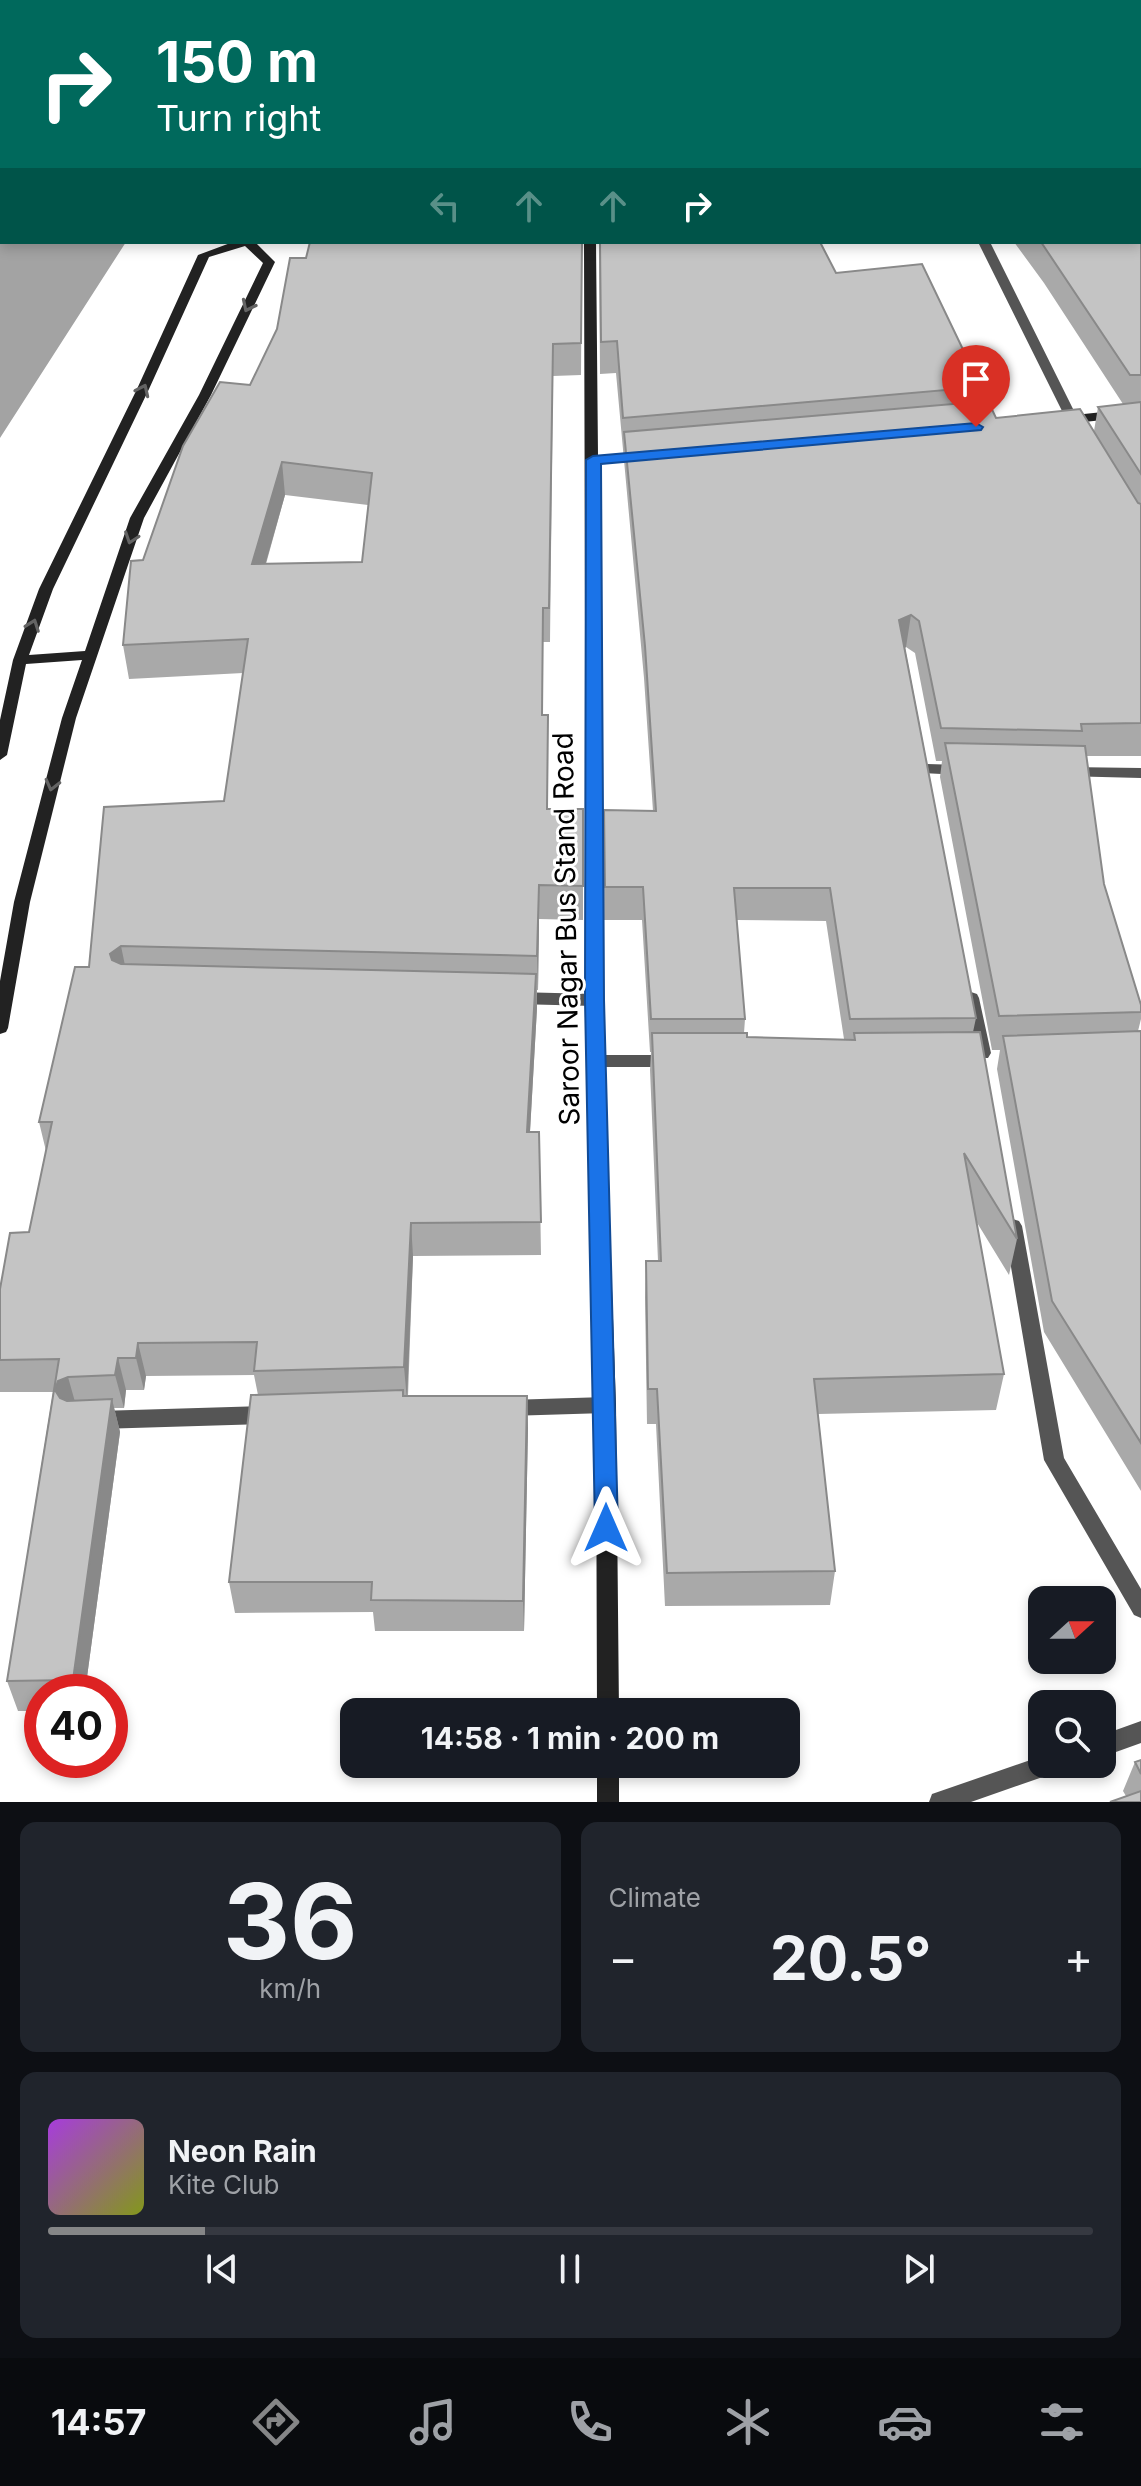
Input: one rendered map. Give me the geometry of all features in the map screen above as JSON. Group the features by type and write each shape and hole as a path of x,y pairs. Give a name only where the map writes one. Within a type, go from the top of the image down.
{"main road":[{"path":"0,755 20,660 46,589 204,255 240,244"},
{"path":"0,1028 22,902 69,718 137,518 205,395 269,262 248,244"},
{"name":"Saroor Nagar Bus Stand Road","path":"590,244 594,1000 606,1405 608,1698"},
{"path":"1055,420 1141,412"},
{"path":"593,460 657,454"},
{"path":"20,660 91,655"},
{"path":"608,1778 608,1802"}],"street":[{"path":"985,244 1071,419 1087,444"},
{"path":"927,770 973,770"},
{"path":"1049,772 1141,773"},
{"path":"969,984 984,1064"},
{"path":"501,998 594,1000"},
{"path":"596,1061 689,1061"},
{"path":"1011,1214 1054,1460 1141,1608"},
{"path":"481,1408 606,1405"},
{"path":"77,1421 295,1414"},
{"path":"1116,1741 1141,1732"},
{"path":"940,1802 1028,1771"}],"shaded area":[{"path":"0,244 125,244 0,438"}],"building":[{"path":"310,244 582,244 581,343 553,344 549,608 543,608 542,715 548,715 547,809 583,809 583,886 539,885 537,956 121,946 110,954 112,960 121,964 536,974 527,1132 539,1132 541,1222 411,1223 404,1367 254,1371 257,1342 138,1343 136,1358 118,1358 115,1375 68,1377 58,1381 55,1390 60,1398 67,1401 112,1399 74,1674 24,1674 24,1681 7,1681 59,1359 0,1360 0,1289 10,1233 29,1232 52,1122 39,1122 75,967 89,967 104,807 224,801 248,639 123,645 131,561 143,560 183,446 220,382 250,385 277,329 290,258 306,258","holes":["282,462 372,473 362,562 252,564"]},
{"path":"600,244 821,244 836,273 922,264 981,387 623,418 617,341 601,342"},
{"path":"1042,244 1141,244 1141,375 1130,375"},
{"path":"988,401 996,418 1080,409 1141,504 1141,723 1081,724 1082,731 941,728 919,621 911,615 899,620 976,1018 850,1019 830,888 734,888 745,1019 651,1019 643,887 605,887 604,810 656,811 645,646 624,432"},
{"path":"1141,402 1141,474 1098,407"},
{"path":"945,743 1085,746 1104,884 1141,1012 999,1016"},
{"path":"1141,1031 1141,1443 1052,1301 1003,1036"},
{"path":"980,1032 1017,1239 964,1153 1004,1374 814,1379 835,1571 667,1573 657,1389 648,1389 646,1261 661,1261 652,1033 747,1033 747,1037 855,1040 854,1033"},
{"path":"403,1390 403,1396 527,1396 523,1601 371,1600 372,1582 229,1582 251,1395"},
{"path":"1141,1760 1141,1774 1135,1762"},
{"path":"1141,1791 1141,1802 1110,1802"}],"route":[{"path":"606,1528 606,1405 594,1000 593,460 976,427"}]}
